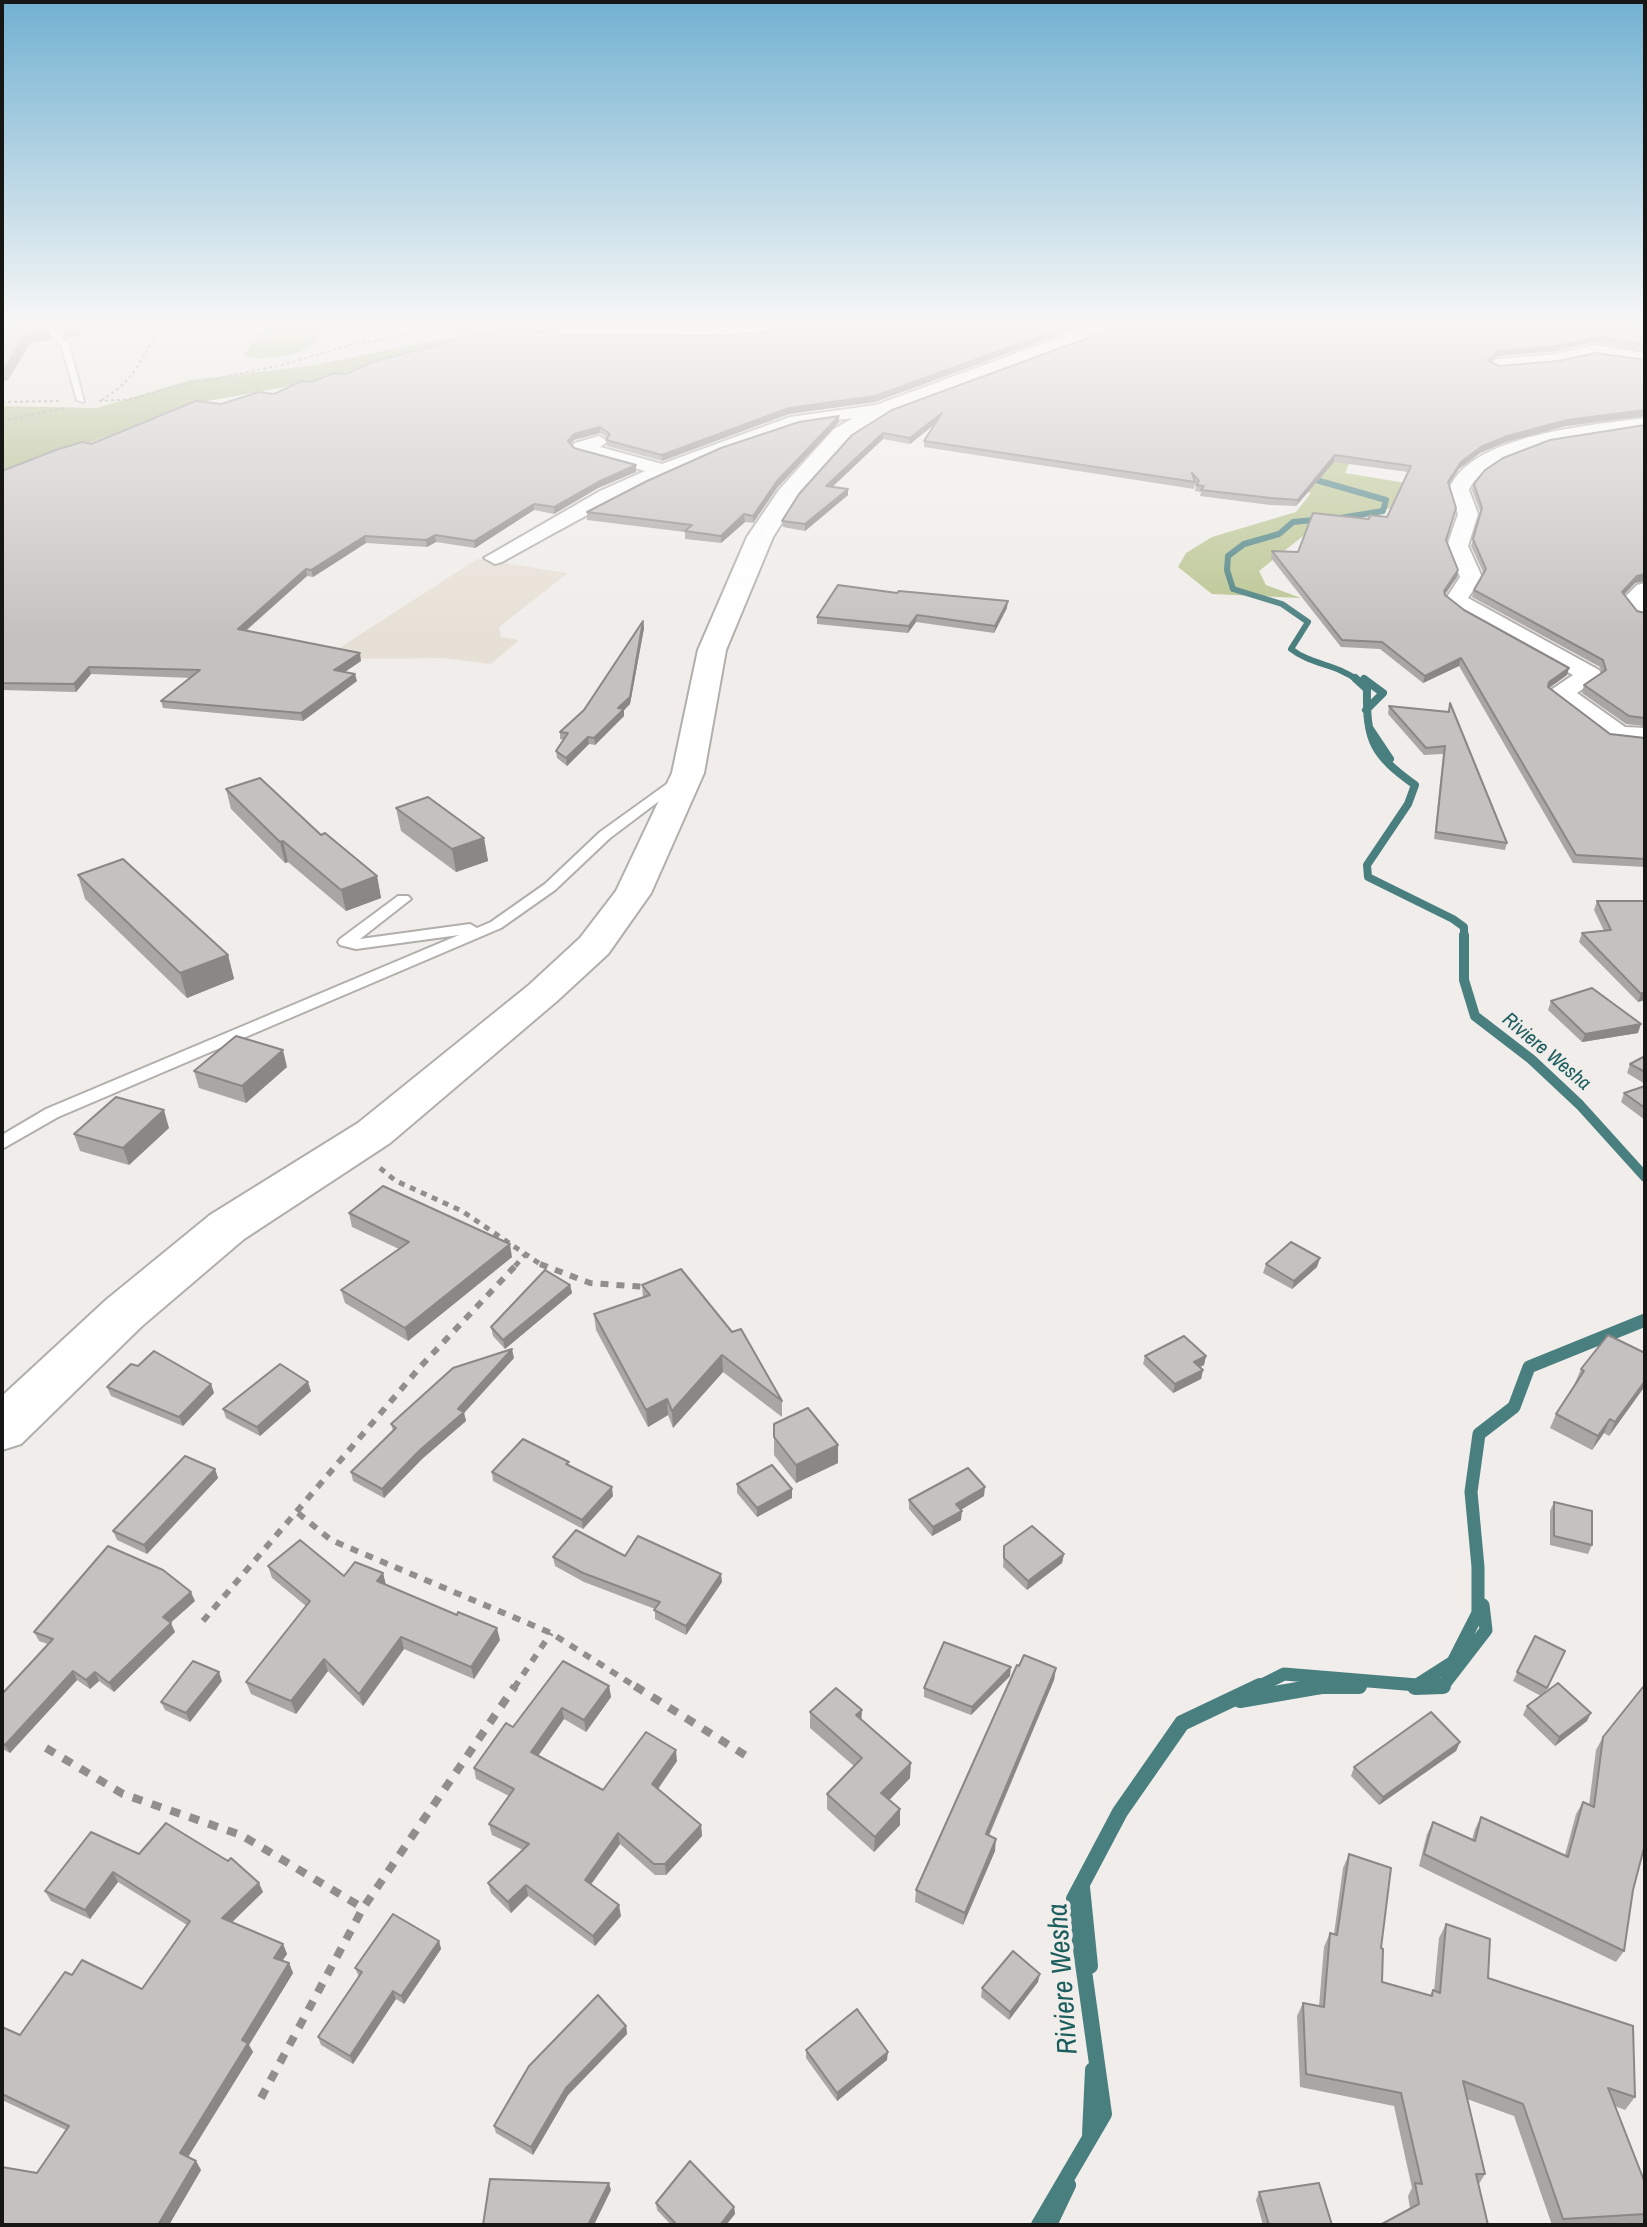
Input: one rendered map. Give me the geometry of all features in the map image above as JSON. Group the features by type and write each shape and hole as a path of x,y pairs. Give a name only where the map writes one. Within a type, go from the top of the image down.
{"street":[{"path":"495,558 607,495 663,470 780,427"},
{"path":"2,1429 124,1313 227,1227 374,1133 543,993 594,946 633,893 688,773 712,650 760,537 787,495 842,434 854,427"},
{"path":"1618,427 1537,439 1482,463 1461,484 1459,490 1468,514 1455,540 1455,550 1471,577 1456,600 1497,626 1541,645 1590,675 1560,692 1618,734 1645,736"},
{"path":"599,441 581,447 663,470"},
{"path":"1645,590 1634,599 1645,611"}],"lane":[{"path":"2,1143 66,1107 496,925 550,887 605,835 688,773"},
{"path":"403,899 346,942 356,944 496,925"}],"path":[{"path":"374,1133 368,1158 396,1181 462,1211 547,1269 590,1283 658,1287"},
{"path":"203,1621 421,1366 525,1255"},
{"path":"298,1513 331,1540 551,1633 748,1757"},
{"path":"261,2098 363,1908 551,1633"},
{"path":"46,1748 123,1794 241,1835 363,1908"}],"shaded area":[{"path":"477,559 568,573 499,627 501,637 519,640 491,664 443,658 356,659 333,652"}],"green space":[{"path":"2,427 131,427 2,476"},
{"path":"1355,451 1345,473 1412,484 1395,507 1313,528 1259,571 1266,585 1301,598 1212,594 1178,567 1186,553 1212,537 1296,512 1311,493 1264,484"}],"building":[{"path":"133,427 738,427 662,455 606,440 610,434 600,427 574,434 568,441 574,448 636,465 554,507 534,504 474,541 435,535 426,540 365,536 311,570 306,569 238,629 360,653 334,670 355,674 301,713 161,701 200,670 89,667 74,684 2,683 2,471 82,442 91,444"},
{"path":"784,427 829,427 777,481 753,516 744,514 721,536 685,531 692,525 587,512 647,481 721,448"},
{"path":"865,427 924,427 910,438 883,433 826,486 848,489 805,524 782,521 799,494 852,435"},
{"path":"933,427 1541,427 1481,447 1461,462 1448,482 1456,508 1446,540 1458,570 1444,591 1464,610 1569,668 1549,682 1548,687 1610,734 1645,738 1645,859 1576,855 1461,658 1425,676 1382,642 1342,640 1272,551 1298,552 1313,513 1369,519 1370,515 1387,517 1411,466 1335,455 1298,500 1201,490 1204,486 1196,485 1199,481 1192,473 1195,482 924,441"},
{"path":"1645,427 1645,574 1637,576 1622,592 1637,611 1645,613 1645,718 1629,716 1584,685 1606,670 1603,660 1474,590 1486,569 1473,539 1482,508 1474,484 1485,470 1503,458 1550,440"},
{"path":"838,585 897,593 1008,601 995,626 917,615 909,626 817,617"},
{"path":"643,621 630,697 618,708 624,709 594,738 588,737 566,758 556,751 568,733 560,732 584,710"},
{"path":"1450,703 1507,843 1436,832 1445,746 1426,748 1389,706 1449,712"},
{"path":"260,778 321,835 325,833 377,876 341,890 283,841 280,842 226,789"},
{"path":"428,797 484,838 452,849 396,808"},
{"path":"123,859 228,955 180,973 78,875"},
{"path":"1597,901 1645,901 1645,992 1641,994 1582,933 1611,930"},
{"path":"1592,988 1641,1024 1585,1034 1551,1001"},
{"path":"236,1036 283,1050 242,1086 194,1071"},
{"path":"1645,1056 1645,1072 1630,1064"},
{"path":"1645,1086 1645,1108 1624,1093"},
{"path":"116,1097 164,1110 123,1148 74,1134"},
{"path":"383,1186 510,1244 405,1328 341,1290 409,1242 349,1213"},
{"path":"1291,1242 1320,1258 1294,1281 1266,1264"},
{"path":"681,1269 732,1332 741,1329 782,1401 722,1355 672,1411 667,1399 646,1410 594,1314 650,1295 642,1285"},
{"path":"545,1270 570,1285 503,1340 491,1327"},
{"path":"1608,1335 1645,1353 1645,1381 1615,1422 1610,1419 1598,1436 1556,1414 1584,1371 1581,1369"},
{"path":"1184,1336 1206,1356 1194,1362 1203,1370 1175,1384 1145,1356"},
{"path":"512,1349 458,1409 464,1412 420,1450 382,1489 351,1472 396,1428 391,1424 453,1368"},
{"path":"154,1351 211,1384 179,1417 107,1387 131,1364 138,1366"},
{"path":"280,1364 308,1382 257,1427 223,1409"},
{"path":"808,1408 838,1445 796,1465 774,1437 774,1424"},
{"path":"523,1439 612,1487 582,1520 492,1472"},
{"path":"185,1456 215,1469 144,1545 113,1531"},
{"path":"772,1465 792,1489 757,1508 737,1484"},
{"path":"968,1468 985,1487 956,1504 962,1511 933,1527 909,1500"},
{"path":"1554,1502 1592,1511 1592,1545 1554,1536"},
{"path":"1032,1526 1064,1554 1028,1581 1004,1558 1004,1546"},
{"path":"576,1530 625,1556 638,1536 721,1574 686,1626 654,1610 660,1602 583,1573 553,1557"},
{"path":"300,1540 344,1576 355,1562 383,1573 377,1581 457,1615 458,1612 497,1628 471,1667 401,1637 359,1694 324,1659 291,1701 246,1682 310,1601 268,1566"},
{"path":"108,1546 163,1570 191,1592 163,1617 171,1623 109,1683 95,1672 86,1680 73,1671 5,1745 2,1743 2,1694 53,1639 34,1632"},
{"path":"1535,1636 1565,1651 1547,1688 1517,1672"},
{"path":"944,1642 1011,1667 972,1707 924,1688"},
{"path":"1024,1655 1056,1668 986,1834 996,1839 965,1913 916,1890"},
{"path":"193,1661 219,1672 186,1713 161,1702"},
{"path":"563,1661 609,1686 584,1720 562,1708 531,1752 603,1790 646,1732 676,1750 652,1784 701,1825 665,1864 654,1864 618,1833 585,1880 619,1905 593,1936 526,1885 508,1902 488,1883 529,1844 489,1824 514,1789 474,1768 506,1723 513,1727"},
{"path":"1558,1683 1591,1713 1559,1737 1527,1706"},
{"path":"1643,1687 1645,1844 1633,1890 1624,1951 1424,1854 1433,1822 1475,1841 1481,1817 1568,1857 1583,1802 1594,1807 1603,1737"},
{"path":"836,1688 862,1710 856,1715 911,1763 881,1793 900,1809 875,1837 827,1794 862,1758 810,1712"},
{"path":"1431,1712 1460,1742 1383,1797 1354,1767"},
{"path":"166,1823 228,1861 231,1858 259,1883 222,1918 283,1944 274,1958 289,1963 242,2040 248,2043 180,2153 196,2161 158,2225 2,2225 2,2167 37,2173 69,2126 2,2094 2,2027 20,2035 65,1972 72,1975 82,1960 142,1989 190,1921 113,1872 85,1910 45,1891 91,1832 139,1854"},
{"path":"1349,1854 1391,1868 1381,1948 1382,1982 1432,1996 1433,1990 1440,1993 1446,1924 1490,1939 1488,1978 1633,2026 1635,2097 1608,2088 1645,2183 1645,2214 1563,2219 1523,2104 1463,2081 1485,2174 1476,2174 1488,2225 1380,2225 1419,2204 1415,2183 1422,2184 1401,2093 1306,2074 1303,2003 1324,2007 1330,1933 1337,1935"},
{"path":"393,1914 439,1941 401,1996 393,1991 350,2056 318,2037 362,1972 355,1968"},
{"path":"1013,1951 1040,1974 1010,2012 982,1988"},
{"path":"598,1995 626,2026 566,2088 531,2147 494,2126 529,2066"},
{"path":"857,2009 888,2052 837,2093 806,2050"},
{"path":"690,2161 734,2207 720,2225 677,2225 656,2203"},
{"path":"490,2179 609,2183 588,2225 483,2225"},
{"path":"1319,2183 1332,2225 1269,2225 1259,2192"}],"waterway":[{"name":"Riviere Wesha","path":"1305,476 1309,478"},
{"name":"Riviere Wesha","path":"1309,478 1386,500 1383,511 1340,518"},
{"name":"Riviere Wesha","path":"1309,478 1313,480"},
{"name":"Riviere Wesha","path":"1324,519 1293,522 1279,534 1244,544 1228,556 1227,570 1233,589 1282,604 1308,622 1291,649 1357,680"},
{"path":"1355,678 1367,689 1368,708"},
{"name":"Riviere Wesha","path":"1364,679 1383,693 1368,708"},
{"name":"Riviere Wesha","path":"1368,708 1371,734 1381,755 1415,785 1408,804 1367,865 1368,877 1464,927 1464,980 1475,1016 1531,1059 1580,1105 1645,1177"},
{"name":"Riviere Wesha","path":"1370,729 1390,759"},
{"name":"Riviere Wesha","path":"1260,1686 1284,1674 1417,1685 1453,1662 1478,1613 1478,1567 1471,1492 1479,1434 1514,1407 1529,1367 1645,1320"},
{"name":"Riviere Wesha","path":"1443,1686 1486,1630 1483,1605"},
{"path":"1039,2225 1104,2114 1074,1899 1120,1812 1182,1723 1260,1686"},
{"path":"1256,1688 1260,1686"},
{"name":"Riviere Wesha","path":"1240,1700 1321,1686 1359,1686 1312,1688"},
{"name":"Riviere Wesha","path":"1443,1686 1442,1687 1415,1687 1443,1686"},
{"name":"Riviere Wesha","path":"1082,1887 1090,1966"},
{"name":"Riviere Wesha","path":"1090,2134 1093,2070"},
{"name":"Riviere Wesha","path":"1049,2225 1068,2185"}]}
